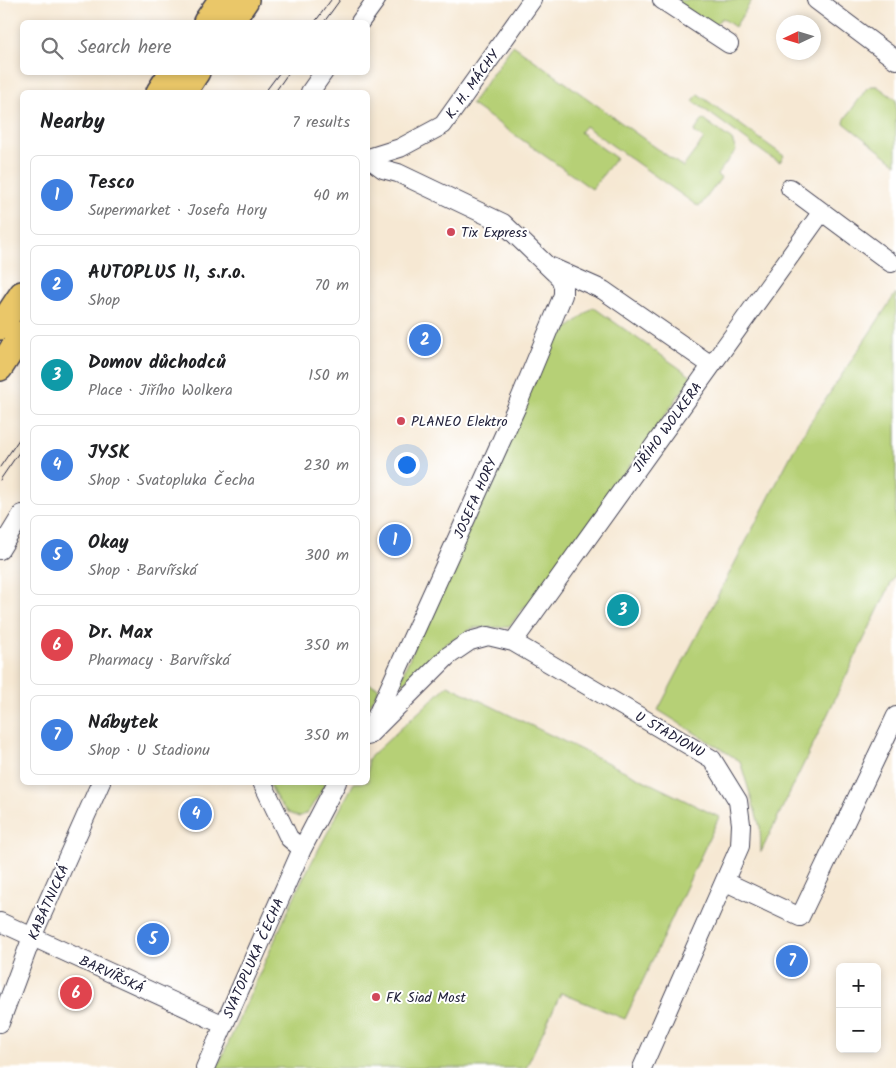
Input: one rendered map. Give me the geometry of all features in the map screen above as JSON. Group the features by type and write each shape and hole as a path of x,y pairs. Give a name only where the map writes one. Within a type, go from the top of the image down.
{"highway":[{"path":"207,20 221,0"},
{"path":"231,20 246,0"},
{"path":"160,90 170,75"},
{"path":"185,90 195,75"},
{"path":"0,328 20,297"}],"street":[{"path":"361,20 376,0"},
{"name":"K. H. MÁCHY","path":"370,157 400,148 442,126 532,0"},
{"path":"662,0 729,44"},
{"path":"816,0 896,60"},
{"path":"311,90 322,75"},
{"name":"JOSEFA HORY","path":"370,159 383,169 398,173 503,223 560,278 563,286 563,295 517,406 370,730"},
{"path":"790,188 821,213 891,263"},
{"name":"JIŘÍHO WOLKERA","path":"513,642 821,213"},
{"name":"JOSEFA HORY","path":"546,264 602,290 711,365"},
{"path":"0,550 20,517"},
{"path":"370,732 448,656 470,642 488,636 513,642"},
{"name":"U STADIONU","path":"513,642 712,759 738,801 741,824 740,846 726,882 642,1068"},
{"path":"726,882 800,916 896,716"},
{"name":"KABÁTNICKÁ","path":"0,1023 32,937 100,785"},
{"path":"263,785 289,838 302,848"},
{"name":"SVATOPLUKA ČECHA","path":"205,1068 302,848 335,785"},
{"name":"BARVÍŘSKÁ","path":"0,922 224,1025"}],"green space":[{"path":"674,0 752,0 735,27 722,18 712,27"},
{"path":"513,45 683,167 704,139 694,132 703,119 732,140 736,150 717,175 721,178 700,206 696,205 585,126 580,132 616,158 592,189 471,104"},
{"path":"877,86 896,100 896,164 844,123 867,88"},
{"path":"698,94 784,156 780,162 767,155 693,101"},
{"path":"896,293 896,573 761,852 760,827 740,761 658,710 800,438"},
{"path":"593,307 692,377 531,606 525,606 509,627 473,628 446,644 402,685 399,682 552,342"},
{"path":"370,684 379,688 370,705"},
{"path":"448,685 719,817 625,1019 561,993 526,1068 217,1068 300,884 353,785 370,785 370,757"},
{"path":"270,785 325,785 308,812 299,817 288,812 277,799"}],"tram line":[{"path":"316,20 331,0"},
{"path":"325,20 340,0"},
{"path":"266,90 278,75"},
{"path":"276,90 287,75"},
{"path":"0,467 20,438"},
{"path":"0,480 20,451"}],"place":[{"name":"Tix Express","path":"451,232"},
{"name":"AUTOPLUS II, s.r.o.","path":"425,340"},
{"name":"PLANEO Elektro","path":"401,421"},
{"name":"Tesco","path":"395,540"},
{"name":"Domov důchodců","path":"623,610"},
{"name":"JYSK","path":"196,814"},
{"name":"Okay","path":"153,939"},
{"name":"Nábytek","path":"792,961"},
{"name":"Dr. Max","path":"76,993"},
{"name":"FK Siad Most","path":"376,997"}]}
